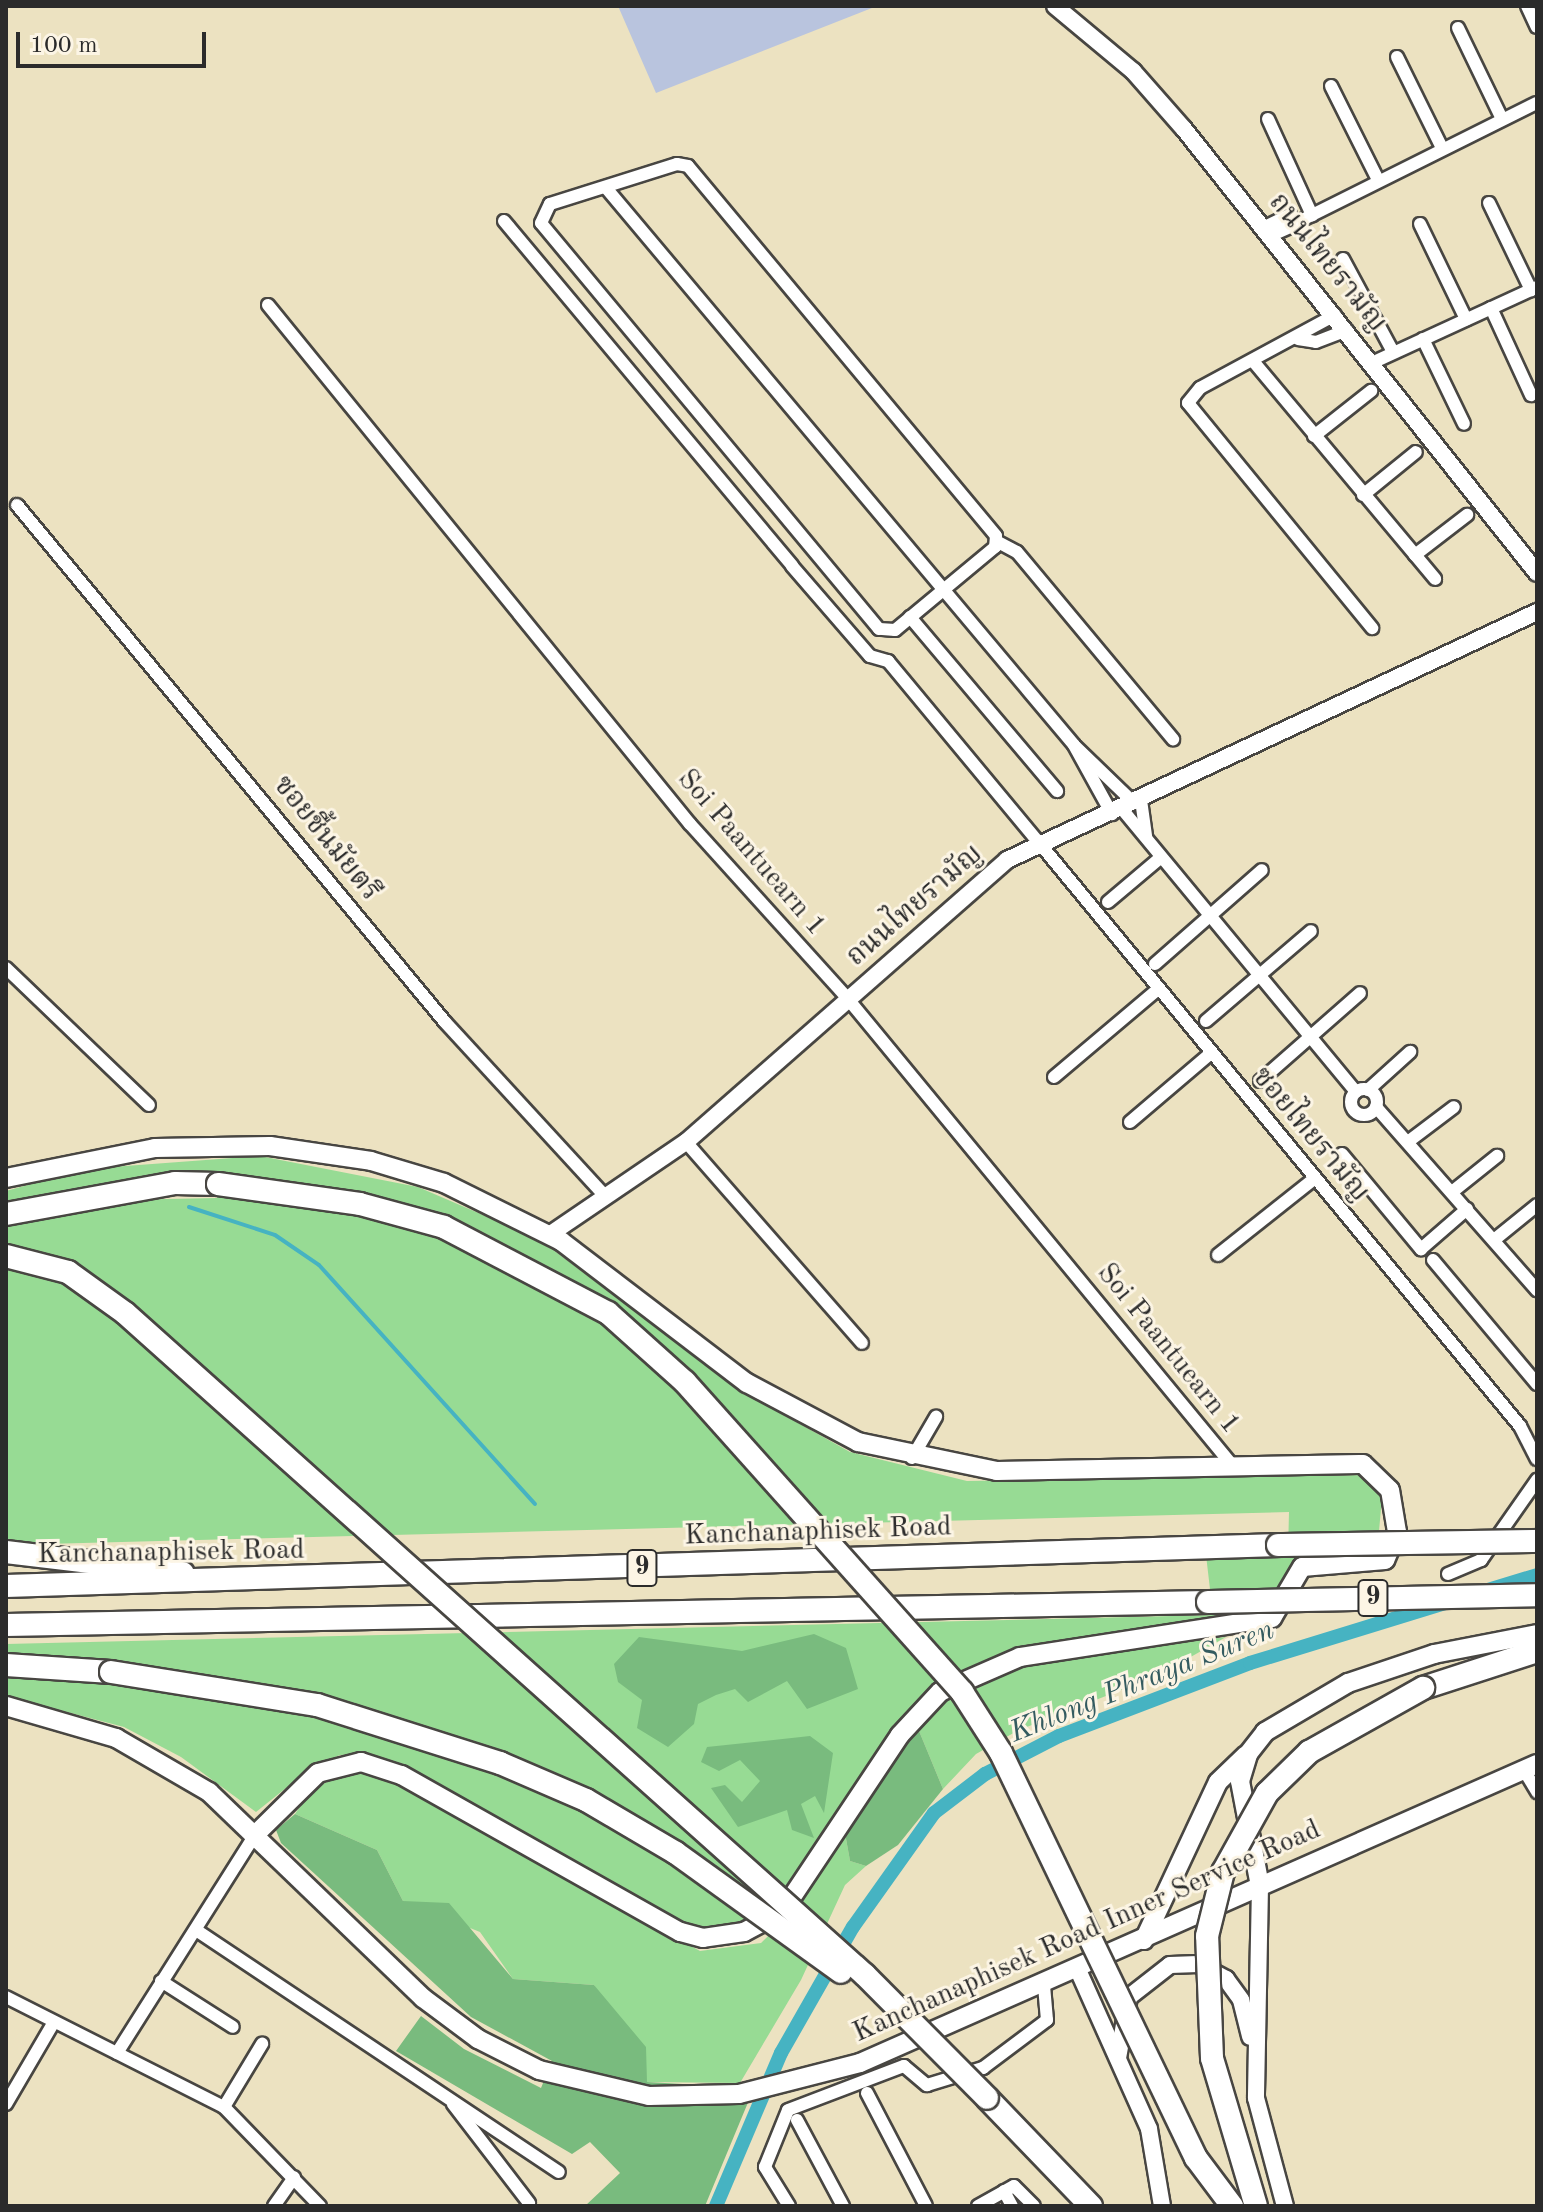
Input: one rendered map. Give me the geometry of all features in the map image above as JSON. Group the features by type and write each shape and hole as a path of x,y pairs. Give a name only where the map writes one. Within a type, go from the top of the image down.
{"highway":[{"path":"6,1214 175,1183 218,1184 360,1204 444,1227 608,1313 685,1382 962,1692 1001,1753 1196,2158 1232,2206"},
{"path":"6,1256 68,1272 125,1313 865,1975 1091,2206"},
{"name":"Kanchanaphisek Road","path":"6,1586 256,1582 1278,1545 1537,1541"},
{"path":"6,1552 256,1582"},
{"name":"9","path":"6,1625 1537,1595"},
{"path":"1256,2206 1212,2058 1207,1936 1223,1872 1267,1793 1309,1752 1423,1688 1537,1651"},
{"path":"6,1665 111,1672 317,1705 447,1744 586,1800 757,1905 987,2098"}],"main road":[{"path":"6,1178 155,1148 270,1146 371,1161 444,1183 549,1235 747,1383 858,1442 912,1458 997,1471 1363,1464 1378,1471 1396,1517 1390,1553 1376,1564 1302,1567 1281,1608 1258,1624 1066,1648 962,1678 900,1735 782,1912 744,1932 703,1938 680,1932 401,1775 361,1762 318,1773 289,1794 255,1835"},
{"path":"1144,1940 1218,1782 1286,1714 1348,1683 1434,1654 1537,1634"},
{"name":"Kanchanaphisek Road Inner Service Road","path":"6,1706 61,1716 171,1766 255,1835 456,2025 522,2063 588,2086 698,2097 860,2063 1040,1988 1260,1886 1531,1767"},
{"path":"1248,1754 1241,1806 1260,1886"}],"street":[{"name":"ถนนไทยรามัญ","path":"1055,6 1133,71 1374,362 1537,573"},
{"path":"1527,6 1537,27"},
{"path":"1458,28 1502,119"},
{"path":"1397,57 1442,148"},
{"path":"1331,86 1378,180"},
{"path":"1268,231 1537,103"},
{"path":"1268,119 1303,214"},
{"path":"998,542 895,630 879,629 541,223 550,204 688,166 998,542 1017,552 1173,739"},
{"path":"607,189 1127,806 1160,858 1208,918 1310,1037 1409,1141 1536,1289"},
{"path":"1374,362 1534,288 1489,203"},
{"name":"ซอยไทยรามัญ","path":"504,221 870,656 888,661 1523,1432 1537,1459"},
{"path":"1420,224 1466,319"},
{"path":"1343,259 1393,352"},
{"name":"Soi Paantuearn 1","path":"268,305 690,824 848,999 1232,1465"},
{"path":"1491,308 1531,395"},
{"path":"1335,315 1298,339 1190,394 1188,403 1372,628"},
{"path":"1298,339 1316,342 1347,330"},
{"path":"1423,339 1464,424"},
{"path":"1253,361 1435,579"},
{"path":"1314,436 1371,391"},
{"path":"1363,495 1416,452"},
{"name":"ซอยชื้นมัยตรี","path":"17,505 445,1022 606,1197"},
{"path":"1415,555 1467,515"},
{"name":"ถนนไทยรามัญ","path":"549,1235 686,1142 1007,860 1537,612"},
{"path":"910,617 1057,791"},
{"path":"1074,745 1127,806 1146,837"},
{"path":"1108,902 1160,858"},
{"path":"1155,964 1262,870"},
{"path":"1206,1021 1311,931"},
{"path":"6,968 149,1105"},
{"path":"1054,1077 1158,989"},
{"path":"1260,1081 1360,993"},
{"path":"1376,1107 1358,1114 1351,1104 1362,1091 1410,1052"},
{"path":"1130,1122 1211,1053"},
{"path":"1409,1141 1454,1107"},
{"path":"686,1142 862,1343"},
{"path":"1342,1154 1421,1249 1467,1209"},
{"path":"1452,1192 1497,1156"},
{"path":"1218,1255 1315,1178"},
{"path":"1494,1240 1537,1205"},
{"path":"1433,1260 1537,1384"},
{"path":"912,1458 936,1417"},
{"path":"1523,1432 1537,1440"},
{"path":"1448,1574 1481,1560 1537,1480"},
{"path":"1531,1767 1537,1792"},
{"path":"117,2053 255,1835"},
{"path":"1252,2047 1260,1886"},
{"path":"194,1932 455,2107 559,2172"},
{"path":"1118,2058 1129,1997 1170,1965 1198,1964 1226,1979 1241,2000 1252,2047 1266,2151 1285,2206"},
{"path":"1078,1970 1149,2129 1162,2206"},
{"path":"161,1981 233,2027"},
{"path":"789,2206 765,2167 788,2110 904,2066 927,2085 983,2068 1047,2020 1040,1988"},
{"path":"6,1997 224,2107 320,2206"},
{"path":"6,2104 54,2022"},
{"path":"224,2107 262,2044"},
{"path":"867,2093 926,2206"},
{"path":"455,2107 529,2203"},
{"path":"797,2120 843,2206"},
{"path":"274,2206 294,2177"},
{"path":"978,2206 1014,2186 1034,2206"},
{"path":"1004,2191 1012,2206"}],"shaded area":[{"path":"618,6 877,6 656,93"}],"green space":[{"path":"260,1156 418,1187 497,1221 552,1249 741,1391 850,1452 967,1481 1365,1475 1382,1498 1377,1553 1305,1554 1290,1566 1272,1607 1244,1619 1154,1626 1015,1651 944,1682 899,1722 772,1910 755,1922 715,1931 671,1919 414,1772 364,1754 340,1755 311,1768 256,1812 181,1757 124,1727 6,1696 6,1676 110,1681 111,1664 6,1657 6,1644 1213,1615 1206,1555 1288,1552 1289,1512 6,1545 6,1226 117,1200 217,1198 218,1175 136,1178 6,1207 6,1191 85,1169"},
{"path":"814,1634 846,1648 858,1689 807,1709 787,1681 748,1702 735,1689 698,1704 694,1724 668,1747 637,1728 642,1700 618,1682 614,1664 639,1637 742,1651"},
{"path":"1226,1637 1157,1676 1019,1730 976,1754 943,1789 917,1726 938,1704 1005,1670 1130,1646"},
{"path":"917,1726 943,1789 898,1845 866,1866 850,1861 845,1833"},
{"path":"810,1736 833,1753 824,1813 815,1796 801,1804 814,1838 792,1830 787,1810 738,1827 711,1788 725,1785 742,1802 760,1781 740,1760 719,1771 701,1762 707,1747"},
{"path":"353,1769 382,1774 700,1951 761,1943 797,1908 845,1833 850,1861 866,1866 845,1885 801,1980 740,2083 646,2082 594,1985 513,1979 480,1932 403,1901 377,1850 295,1814 311,1790"},
{"path":"295,1814 377,1850 403,1901 449,1903 513,1979 594,1985 646,2047 647,2082 754,2088 705,2206 585,2206 620,2173 590,2142 572,2154 396,2051 421,2016 464,2049 541,2088 552,2061 471,2017 281,1843 276,1830"}],"waterway":[{"path":"189,1207 275,1235 319,1265 535,1504"},
{"name":"Khlong Phraya Suren","path":"1488,1590 1537,1575"},
{"name":"Khlong Phraya Suren","path":"716,2206 781,2053 853,1927 934,1813 985,1774 1059,1736 1250,1663 1445,1603"}]}
